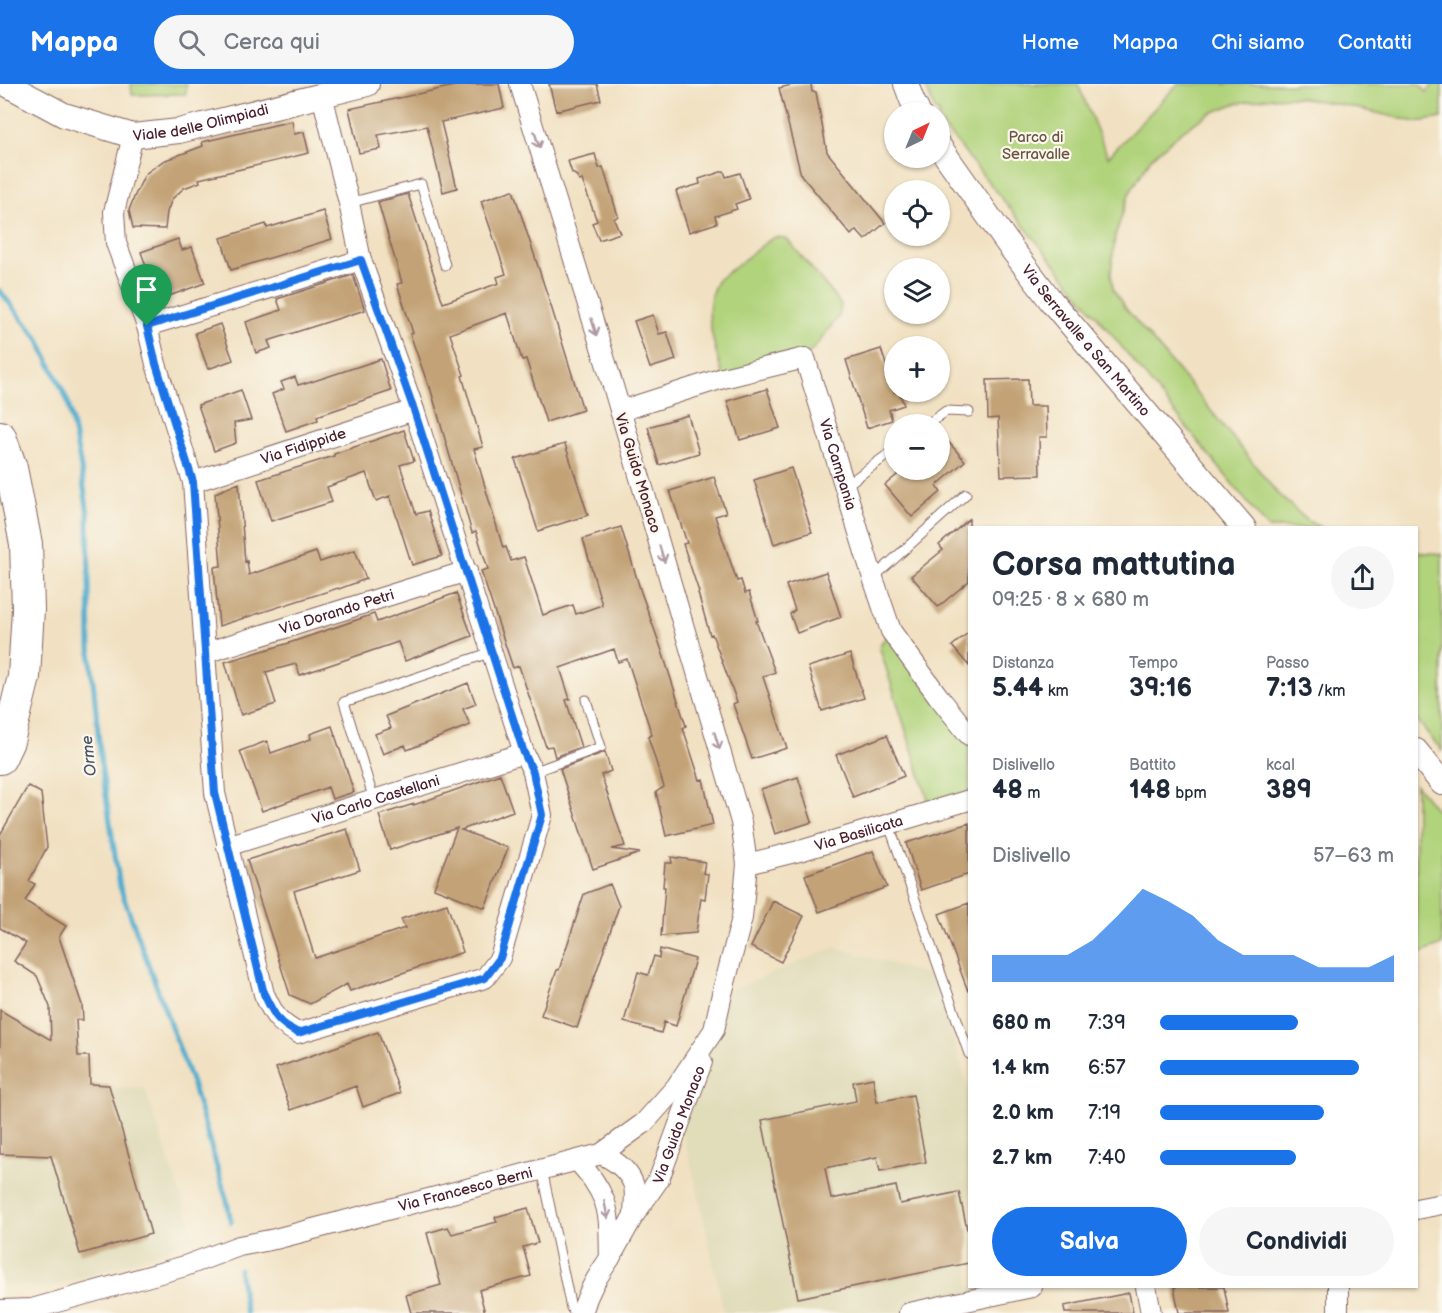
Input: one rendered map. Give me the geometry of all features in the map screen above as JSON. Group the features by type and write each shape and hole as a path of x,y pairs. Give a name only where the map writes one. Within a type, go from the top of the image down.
{"main road":[{"path":"0,437 11,468 26,544 28,609 24,677 8,741 0,758"}],"street":[{"name":"Viale delle Olimpiadi","path":"6,84 64,115 134,136 179,131 313,93 360,85"},
{"name":"Via Guido Monaco","path":"520,84 620,411 741,822 747,864"},
{"path":"906,84 913,102"},
{"path":"134,136 114,212 116,243 147,326 156,364 193,482 215,793 264,994 274,1015 285,1026 298,1033 485,978 500,958 542,815 533,772 524,753 414,410 361,260 349,203 313,93"},
{"name":"Via Serravalle a San Martino","path":"950,162 1052,302 1242,526"},
{"path":"147,326 361,260"},
{"name":"Via Campania","path":"620,411 723,378 805,358 891,631 968,734"},
{"name":"Via Fidippide","path":"193,482 414,410"},
{"name":"Via Dorando Petri","path":"205,653 467,571"},
{"name":"Via Carlo Castellani","path":"227,846 524,753"},
{"path":"1418,753 1442,783"},
{"name":"Via Basilicata","path":"747,864 803,850 968,800"},
{"name":"Via Francesco Berni","path":"0,1310 33,1309 173,1270 239,1246 275,1239 601,1154 644,1123 676,1087 714,1030 742,918 747,864"},
{"name":"Via Guido Monaco","path":"582,1313 590,1288 634,1215 659,1179 714,1030"},
{"name":"Via Guido Monaco","path":"601,1154 617,1162 627,1173 634,1187 634,1215"},
{"path":"577,1160 599,1189 605,1202 610,1258"},
{"path":"1418,1209 1442,1204"},
{"path":"909,1313 1027,1288"},
{"path":"1146,1288 1151,1313"},
{"path":"1338,1288 1338,1313"}],"lane":[{"path":"349,203 421,184 445,265"},
{"path":"942,414 946,411 969,412"},
{"path":"845,486 884,457"},
{"path":"873,578 966,494"},
{"path":"374,800 344,702 492,652"},
{"path":"533,772 602,747 586,700"},
{"path":"889,825 968,1051"},
{"path":"542,1169 571,1308 575,1313"}],"shaded area":[{"path":"835,947 933,976 968,1087 968,1288 1027,1288 909,1313 724,1313 696,1184 680,1123 722,994"},
{"path":"0,1081 145,1089 195,1238 118,1267 47,1288 0,1284"}],"green space":[{"path":"131,84 186,84 186,94 132,95"},
{"name":"Parco di Serravalle","path":"924,84 1078,84 1108,157 1178,84 1418,84 1427,92 1434,84 1442,84 1442,118 1416,122 1296,97 1266,98 1234,104 1209,114 1182,131 1151,158 1129,194 1115,236 1111,273 1113,289 1126,309 1278,494 1308,521 1318,526 1266,526 950,134 950,102 932,102"},
{"path":"772,238 787,239 841,305 839,316 805,358 723,378 709,316 712,291 718,280"},
{"path":"1418,552 1442,554 1442,751 1418,721"},
{"path":"891,631 968,734 968,800 932,812 879,646"},
{"path":"1418,787 1442,817 1442,945 1418,954"}],"building":[{"path":"463,84 499,84 504,108 441,122 457,188 443,192 427,126 378,135 381,149 359,153 349,109"},
{"path":"549,84 597,84 601,100 556,111"},
{"path":"796,84 811,84 812,92 816,92 827,152 884,222 865,240 856,230 851,235 801,175 779,88"},
{"path":"292,121 294,134 304,132 309,153 199,179 200,182 184,188 172,199 167,212 165,229 133,228 129,210 135,195 145,174 163,161 203,146 202,142"},
{"path":"595,154 599,168 603,167 618,216 614,219 620,233 599,240 592,223 597,221 582,180 579,181 572,173 568,161"},
{"path":"724,171 726,177 740,173 749,199 735,204 737,209 715,216 717,223 689,232 676,191 700,184 699,179"},
{"path":"513,190 583,410 546,422 526,359 522,360 507,313 450,334 464,375 462,376 483,447 474,449 503,548 506,547 511,561 524,557 543,615 573,605 576,614 602,605 583,539 621,527 686,726 683,728 700,780 703,779 713,825 666,836 656,792 664,787 648,737 652,735 627,659 618,662 614,649 560,668 570,699 566,700 581,747 555,757 552,746 546,747 519,666 513,668 481,571 488,569 476,531 472,533 430,387 410,334 413,333 397,284 402,283 378,202 408,194 443,303 499,283 497,277 506,274 481,201"},
{"path":"323,211 332,239 231,270 221,238 266,224 267,228"},
{"path":"178,239 182,250 192,247 205,283 158,300 141,252"},
{"path":"353,275 365,310 268,341 271,348 256,353 246,322 281,310 277,299"},
{"path":"653,315 659,334 667,332 676,360 650,368 634,321"},
{"path":"220,324 233,360 208,369 195,333"},
{"path":"881,349 884,358 884,402 903,402 904,405 889,410 890,414 884,414 884,423 867,428 846,360"},
{"path":"381,359 391,391 317,416 318,420 286,431 272,394 284,389 281,382 295,377 298,385 305,384"},
{"path":"1028,379 1029,406 1046,406 1047,437 1039,437 1040,475 1001,476 998,418 988,419 987,380"},
{"path":"767,389 780,428 740,440 727,401"},
{"path":"241,390 251,420 234,423 236,443 214,451 198,405"},
{"path":"688,415 699,453 659,465 648,427"},
{"path":"404,430 414,461 400,465 416,514 428,511 442,556 412,565 390,496 376,501 366,473 327,487 332,502 271,521 258,480 334,456 334,454"},
{"path":"565,444 588,515 538,531 515,459"},
{"path":"950,444 965,461 950,474"},
{"path":"791,468 812,532 774,544 754,480"},
{"path":"714,477 726,513 715,516 737,581 741,580 745,593 749,592 758,621 756,621 775,672 763,677 787,748 752,759 733,704 737,702 712,634 710,635 683,544 687,543 670,491"},
{"path":"891,480 943,480 936,486 941,492 912,517 885,485"},
{"path":"239,483 245,562 247,561 249,575 316,552 320,562 355,550 366,579 219,626 214,567 221,566 215,493"},
{"path":"969,519 968,582 938,607 911,576 943,550 939,545"},
{"path":"826,572 841,617 797,633 790,614 795,610 786,585"},
{"path":"456,593 472,636 405,661 398,642 300,675 296,664 266,672 276,704 241,715 225,662 374,614 377,622"},
{"path":"968,633 968,665 952,646"},
{"path":"850,654 864,698 822,711 808,667"},
{"path":"468,683 476,704 463,709 470,725 407,750 405,745 383,754 375,734 391,728 386,716"},
{"path":"332,726 354,792 332,799 328,787 262,811 240,751 267,741 271,753 311,739 310,734"},
{"path":"887,735 904,776 853,797 836,755"},
{"path":"605,752 611,771 601,775 625,846 611,849 640,853 593,869 560,769"},
{"path":"500,774 513,811 461,830 508,848 485,908 434,888 457,828 390,850 379,815"},
{"path":"798,777 812,822 775,834 761,789"},
{"path":"28,786 41,793 47,847 29,881 35,884 25,901 66,926 59,937 82,1005 83,1020 76,1020 78,1056 89,1056 90,1084 109,1085 151,1234 80,1254 51,1156 0,1154 0,1010 51,1040 50,1007 37,976 14,961 26,943 0,928 0,835"},
{"path":"968,823 968,874 921,890 906,843"},
{"path":"347,829 360,870 294,891 315,958 405,928 401,919 447,904 463,952 350,991 347,984 310,1004 290,995 247,860"},
{"path":"873,851 887,887 819,912 805,875"},
{"path":"671,857 705,862 703,873 708,874 705,899 701,898 696,933 661,936 665,863 672,863"},
{"path":"610,884 619,906 577,1028 541,1015 557,970 559,970 584,894"},
{"path":"773,901 804,916 781,962 751,947"},
{"path":"968,903 968,991 939,914"},
{"path":"660,949 695,959 676,1026 664,1022 661,1033 624,1022 638,972 648,975 654,956 659,958"},
{"path":"378,1032 400,1093 363,1107 356,1086 291,1110 276,1068"},
{"path":"873,1078 877,1102 913,1095 926,1162 880,1171 877,1157 825,1168 831,1199 896,1186 900,1204 959,1192 968,1229 968,1263 798,1298 762,1120 856,1101 853,1082"},
{"path":"528,1208 538,1243 523,1247 531,1276 479,1290 485,1313 411,1313 406,1295 441,1285 427,1233 448,1227 452,1234 497,1222 495,1217"},
{"path":"1174,1288 1224,1288 1229,1313 1179,1313"},
{"path":"1129,1293 1133,1313 1065,1313 1064,1306"}],"waterway":[{"name":"Orme","path":"0,291 39,340 68,402 88,514 90,648 101,763 120,887 193,1086 231,1222"},
{"name":"Orme","path":"239,1269 246,1313"}],"route":[{"path":"361,260 414,410 524,753 533,772 542,815 500,958 485,978 298,1033 285,1026 274,1015 264,994 215,793 193,482 156,364 147,326 361,260"}]}
